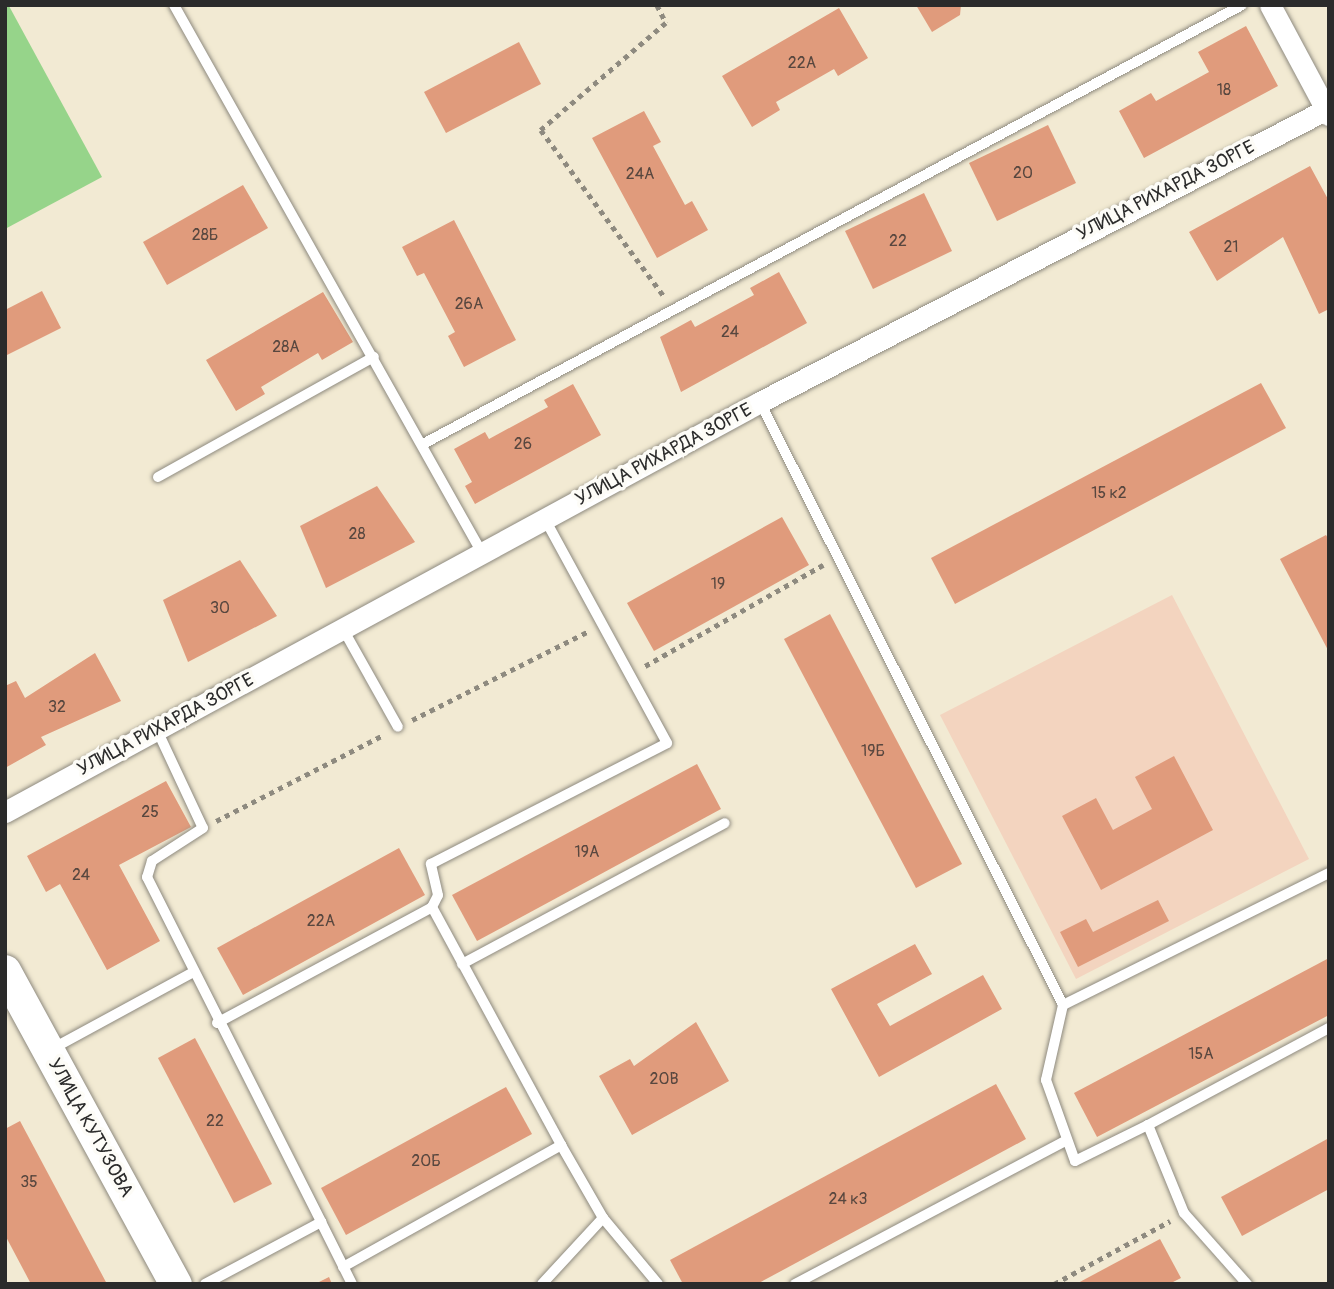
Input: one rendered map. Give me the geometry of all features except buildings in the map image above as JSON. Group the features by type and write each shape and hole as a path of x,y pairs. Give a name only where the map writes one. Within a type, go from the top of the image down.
{"main road":[{"name":"УЛИЦА КУТУЗОВА","path":"5,971 176,1284"}],"street":[{"path":"1270,5 1328,111"},
{"name":"УЛИЦА РИХАРДА ЗОРГЕ","path":"5,812 761,402 1328,111"}],"lane":[{"path":"174,5 423,444 482,554"},
{"path":"423,444 1242,5"},
{"path":"158,477 374,357"},
{"path":"761,402 1063,1005 1046,1080 1065,1141 1075,1161 1329,1028"},
{"path":"217,1023 432,907 438,895 430,864 667,743 545,519"},
{"path":"343,629 398,727"},
{"path":"157,730 202,816 203,828 145,868 192,973 352,1284"},
{"path":"462,964 725,823"},
{"path":"1063,1005 1329,873"},
{"path":"432,907 603,1218 657,1284"},
{"path":"48,1051 192,973"},
{"path":"1148,1125 1184,1213 1247,1284"},
{"path":"795,1284 1065,1141"},
{"path":"343,1267 561,1145"},
{"path":"542,1284 603,1218"},
{"path":"205,1284 321,1222"}],"path":[{"path":"656,5 666,23 541,131 674,311"},
{"path":"629,675 838,557"},
{"path":"1054,1284 1184,1213"}],"shaded area":[{"path":"1172,595 1309,859 1076,979 940,715"}],"green space":[{"path":"9,6 102,177 5,229 5,8"}]}
